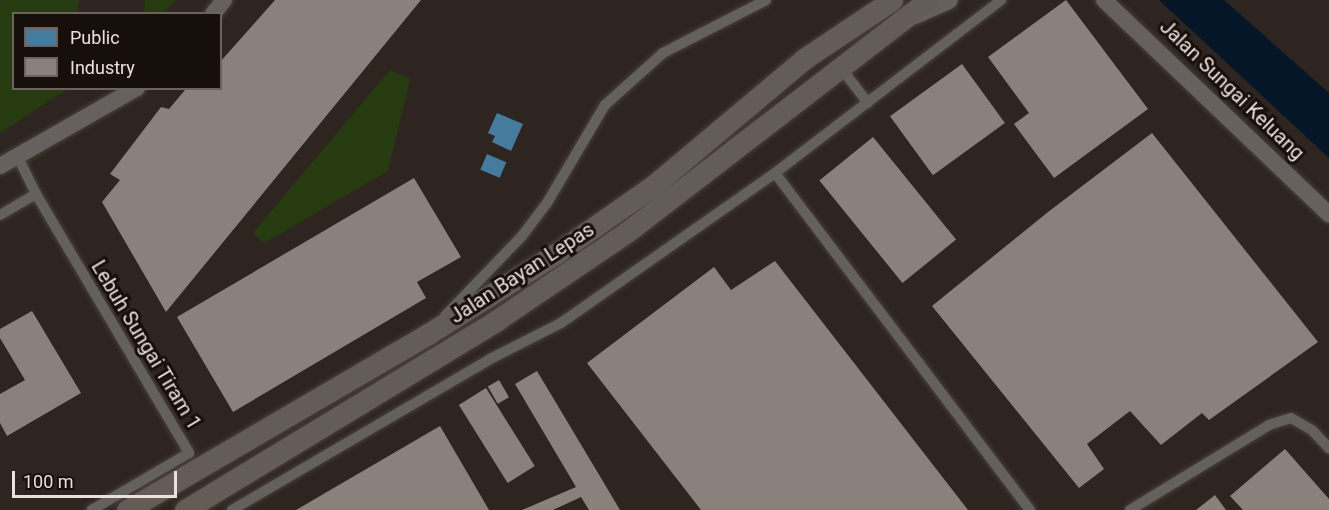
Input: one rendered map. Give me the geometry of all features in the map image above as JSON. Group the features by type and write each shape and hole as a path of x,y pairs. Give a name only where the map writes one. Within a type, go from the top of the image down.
{"highway":[{"name":"Jalan Bayan Lepas","path":"127,510 428,334 557,253 654,185 804,59 892,0"},
{"name":"Jalan Bayan Lepas","path":"184,510 497,320 627,232 928,0"}],"main road":[{"path":"896,25 949,0"}],"street":[{"path":"215,12 225,0"},
{"path":"428,334 522,236 547,203 605,105 663,53 766,0"},
{"path":"232,510 492,358 561,322 775,173 1001,0"},
{"name":"Jalan Sungai Keluang","path":"1104,0 1329,214"},
{"path":"840,68 868,103"},
{"path":"0,166 134,90"},
{"name":"Lebuh Sungai Tiram 1","path":"18,157 36,194 189,453 93,510"},
{"path":"775,173 1030,510"},
{"path":"0,215 36,194"},
{"path":"1130,510 1269,425 1291,418 1300,421 1329,448"}],"green space":[{"path":"0,0 79,0 77,12 12,12 12,90 65,90 0,133"},
{"path":"145,0 176,0 164,12 144,12"},
{"path":"390,70 410,79 388,171 264,243 253,233"}],"water":[{"path":"1159,0 1224,0 1329,93 1329,158"}],"building: Public":[{"path":"497,113 523,124 511,151 492,142 495,136 488,133"},
{"path":"487,154 506,162 500,178 480,170"}],"building: Industry":[{"path":"275,0 421,0 166,312 102,202 120,180 110,174 161,107 169,109 185,90 222,90 222,60"},
{"path":"1066,0 1148,109 1054,178 1014,124 1029,113 988,57"},
{"path":"962,64 1005,123 933,175 890,116"},
{"path":"1152,133 1318,342 1209,420 1202,413 1161,445 1130,411 1087,444 1104,469 1079,488 932,306 1048,212"},
{"path":"873,137 956,240 902,283 819,180"},
{"path":"414,178 461,257 417,282 426,298 233,412 177,317"},
{"path":"775,261 968,510 701,510 587,363 714,267 731,290"},
{"path":"32,311 81,393 7,436 0,423 0,394 25,380 0,338 0,329"},
{"path":"537,371 620,510 589,510 581,497 553,510 522,510 576,487 515,384"},
{"path":"499,380 509,397 498,404 488,386"},
{"path":"486,388 535,466 508,483 459,405"},
{"path":"440,426 489,510 296,510"},
{"path":"1285,449 1329,499 1329,510 1243,510 1230,496"},
{"path":"1215,495 1226,510 1196,510"}]}
